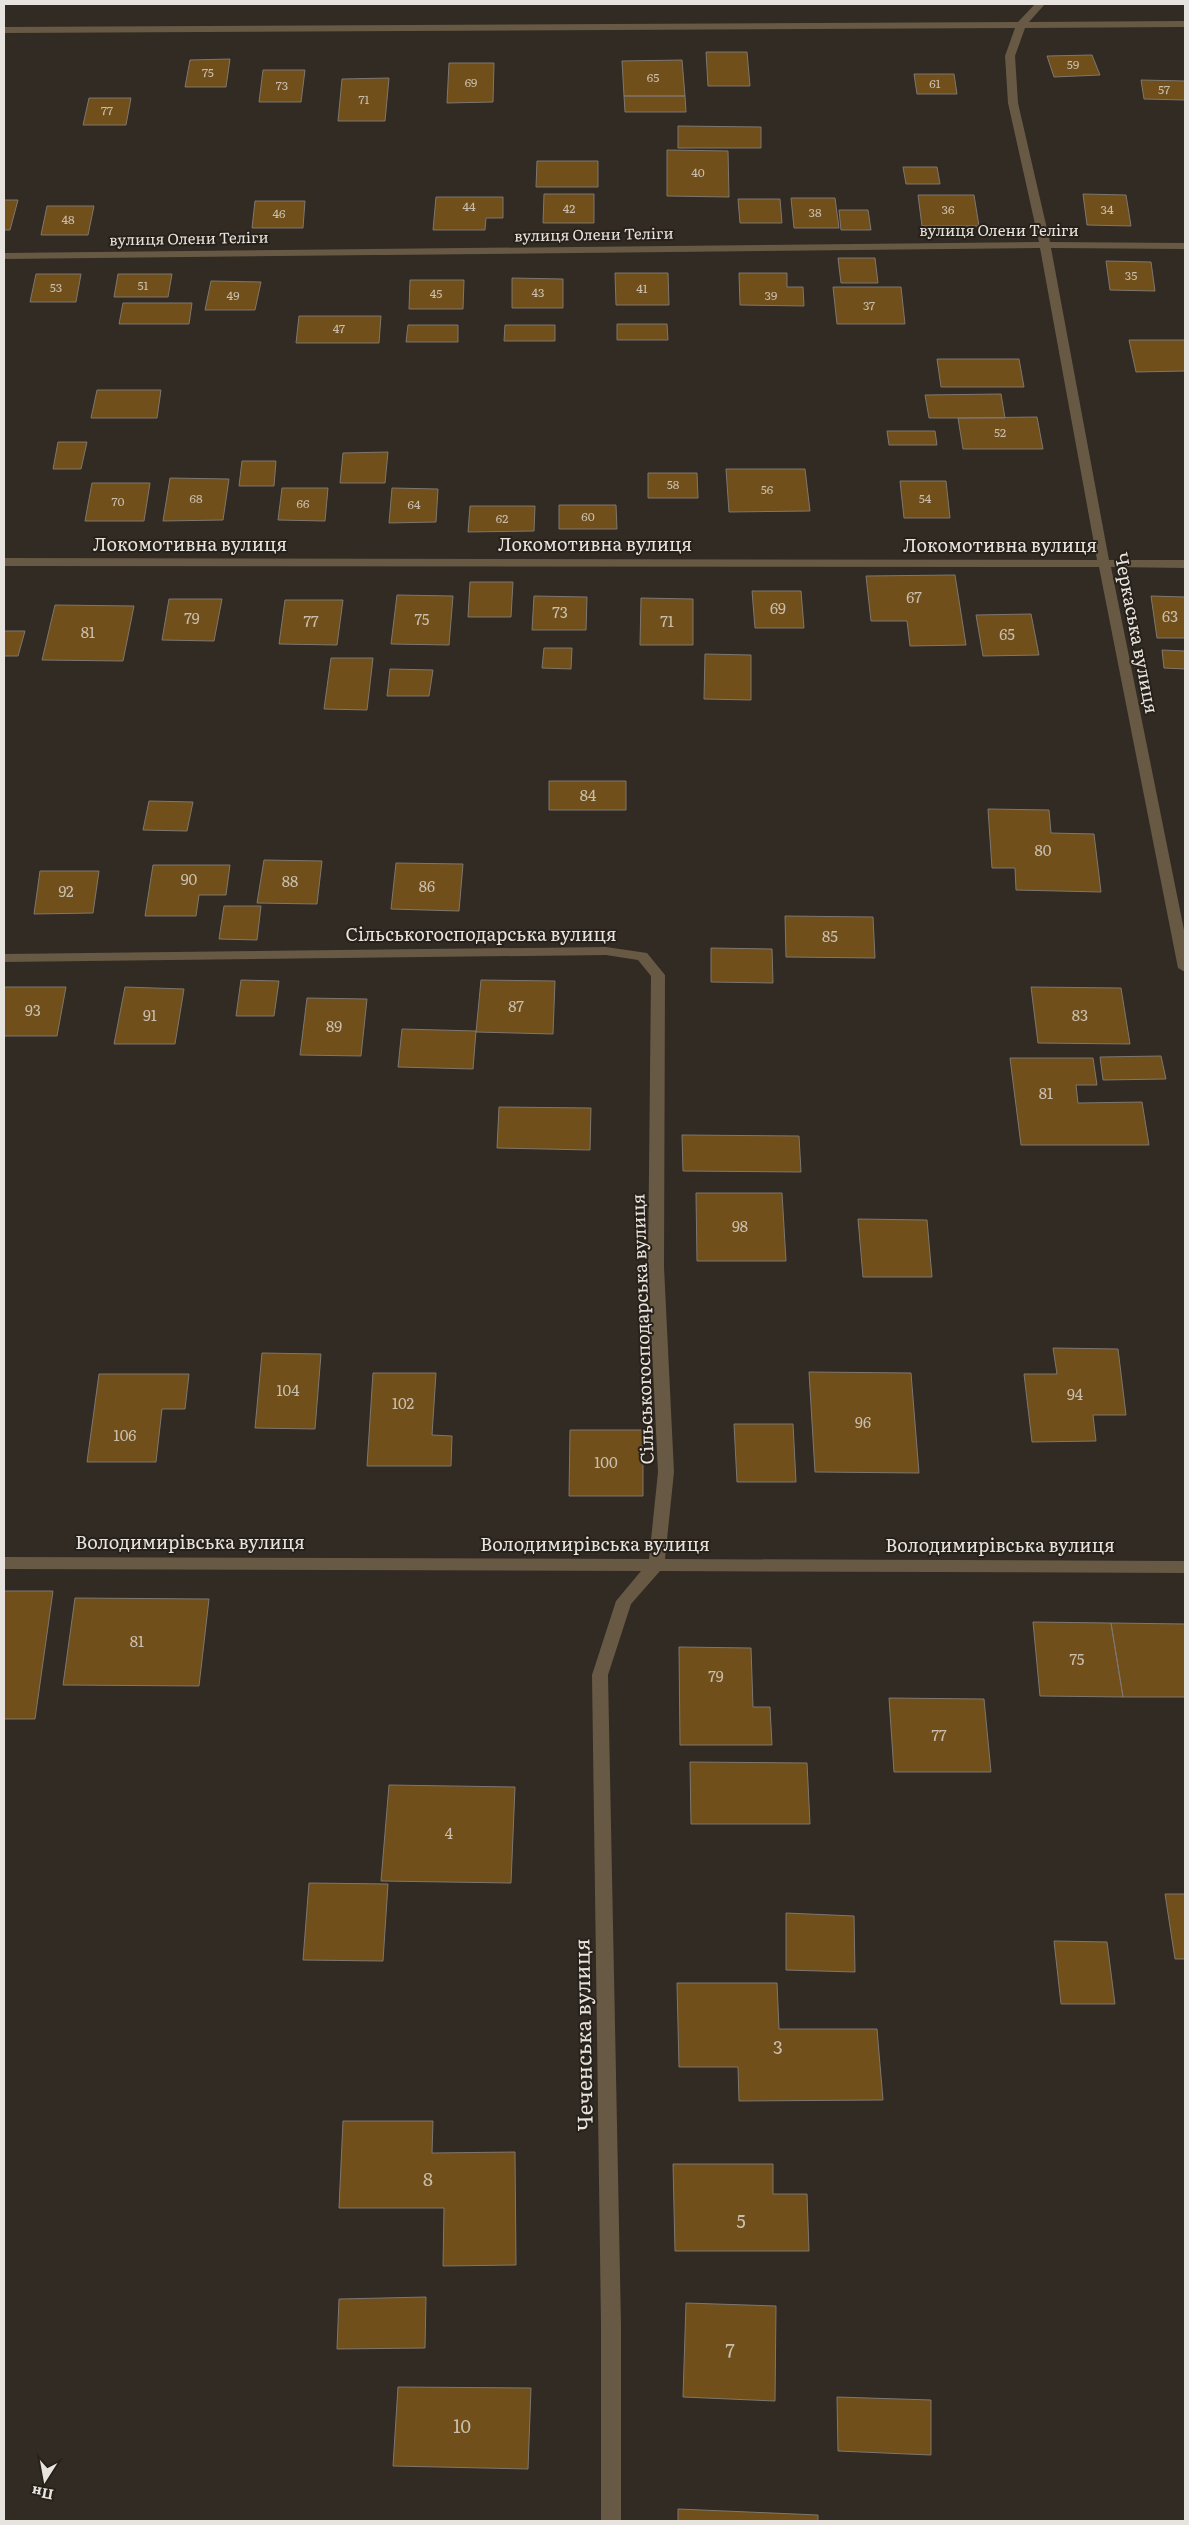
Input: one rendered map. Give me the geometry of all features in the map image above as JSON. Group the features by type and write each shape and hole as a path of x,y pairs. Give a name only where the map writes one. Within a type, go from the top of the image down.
{"street":[{"path":"1021,25 1040,4"},
{"path":"4,30 1185,24"},
{"name":"Черкаська вулиця","path":"1021,25 1010,56 1013,103 1045,245 1104,564 1183,945 1185,968"},
{"name":"вулиця Олени Теліги","path":"4,256 1045,245 1185,246"},
{"name":"Локомотивна вулиця","path":"4,562 1185,564"},
{"name":"Сільськогосподарська вулиця","path":"4,958 606,951 642,956 658,975 656,1268 666,1472 656,1565"},
{"name":"Володимирівська вулиця","path":"4,1563 1185,1567"},
{"name":"Чеченська вулиця","path":"611,2521 611,2315 600,1675 624,1601 656,1565"}],"building":[{"path":"706,52 747,52 750,86 708,86"},
{"path":"1092,55 1100,75 1054,77 1047,56"},
{"path":"230,59 226,87 185,87 190,60"},
{"path":"682,60 685,96 624,96 622,61"},
{"path":"449,63 494,63 493,102 447,103"},
{"path":"263,70 305,70 301,102 259,102"},
{"path":"914,74 954,74 957,94 917,94"},
{"path":"389,78 385,121 338,121 342,79"},
{"path":"1141,80 1185,81 1185,100 1144,99"},
{"path":"624,96 685,96 686,112 625,112"},
{"path":"89,98 131,98 126,125 83,125"},
{"path":"678,126 761,127 761,148 678,148"},
{"path":"667,150 728,151 729,197 667,196"},
{"path":"537,161 598,161 598,187 536,187"},
{"path":"903,167 937,167 940,184 906,184"},
{"path":"544,194 594,194 594,223 543,223"},
{"path":"1083,194 1126,195 1131,226 1087,225"},
{"path":"918,195 974,195 979,226 922,226"},
{"path":"436,197 503,197 503,218 486,218 485,230 433,230"},
{"path":"791,198 835,198 839,228 794,228"},
{"path":"738,199 780,199 782,223 740,223"},
{"path":"4,200 18,200 10,230 4,230"},
{"path":"255,201 305,201 303,228 252,228"},
{"path":"47,206 94,206 88,235 41,235"},
{"path":"839,210 868,210 871,230 841,230"},
{"path":"838,258 875,258 878,283 841,283"},
{"path":"1106,261 1151,262 1155,291 1110,290"},
{"path":"615,273 668,273 669,305 616,305"},
{"path":"739,273 787,273 787,287 803,287 804,306 740,305"},
{"path":"36,274 81,274 76,302 30,302"},
{"path":"118,274 172,274 168,297 114,297"},
{"path":"512,278 563,279 563,308 512,308"},
{"path":"410,280 464,280 463,309 409,309"},
{"path":"211,281 261,282 255,310 205,310"},
{"path":"833,287 901,287 905,324 837,324"},
{"path":"123,303 192,303 189,324 119,324"},
{"path":"299,316 381,316 379,343 296,343"},
{"path":"617,324 667,324 668,340 617,340"},
{"path":"408,325 458,325 458,342 406,342"},
{"path":"505,325 555,325 555,341 504,341"},
{"path":"1129,340 1185,340 1185,371 1136,372"},
{"path":"937,359 1019,359 1024,387 941,387"},
{"path":"97,390 161,390 157,418 91,418"},
{"path":"1001,394 1005,418 929,418 925,395"},
{"path":"1037,417 1043,449 963,449 958,418"},
{"path":"887,431 935,431 937,445 889,445"},
{"path":"58,442 87,442 81,469 53,469"},
{"path":"388,452 385,483 340,483 343,453"},
{"path":"242,461 276,461 274,486 239,486"},
{"path":"726,469 805,469 810,511 729,512"},
{"path":"648,473 697,473 698,498 648,498"},
{"path":"170,478 229,479 223,520 163,521"},
{"path":"900,481 946,481 950,518 904,518"},
{"path":"92,483 150,483 144,521 85,521"},
{"path":"282,488 328,488 325,521 278,520"},
{"path":"392,488 438,489 436,522 389,523"},
{"path":"559,505 616,505 617,529 559,529"},
{"path":"470,506 535,506 534,531 468,532"},
{"path":"955,575 966,645 910,646 907,621 871,621 866,576"},
{"path":"470,582 513,582 511,617 468,617"},
{"path":"752,591 801,591 804,628 755,628"},
{"path":"397,595 453,596 449,645 391,644"},
{"path":"534,596 587,597 586,630 532,630"},
{"path":"1151,596 1185,597 1185,638 1157,638"},
{"path":"641,598 693,599 693,645 640,645"},
{"path":"169,599 222,599 214,641 162,640"},
{"path":"285,600 343,600 337,645 279,644"},
{"path":"55,605 134,606 123,661 42,660"},
{"path":"1031,614 1039,655 983,656 976,615"},
{"path":"4,631 25,631 18,656 4,656"},
{"path":"544,648 572,648 571,669 542,668"},
{"path":"1162,650 1185,651 1185,669 1164,668"},
{"path":"705,654 751,655 751,700 704,699"},
{"path":"331,658 373,658 367,710 324,709"},
{"path":"390,669 433,670 429,696 387,696"},
{"path":"549,781 626,781 626,810 549,810"},
{"path":"149,801 193,802 187,831 143,830"},
{"path":"988,809 1049,810 1051,833 1094,834 1101,892 1016,890 1015,868 992,868"},
{"path":"264,860 322,861 317,904 257,903"},
{"path":"396,863 463,864 459,911 391,909"},
{"path":"153,865 230,865 226,895 199,895 196,916 145,916"},
{"path":"40,871 99,871 93,913 34,914"},
{"path":"224,906 261,906 257,940 219,939"},
{"path":"785,916 873,917 875,958 786,957"},
{"path":"711,948 772,949 773,983 711,982"},
{"path":"241,980 279,981 274,1016 236,1016"},
{"path":"481,980 555,981 553,1034 476,1032"},
{"path":"4,987 66,987 57,1036 4,1036"},
{"path":"125,987 184,989 175,1044 114,1044"},
{"path":"1031,987 1121,988 1130,1044 1038,1043"},
{"path":"307,998 367,999 361,1056 300,1055"},
{"path":"402,1029 476,1031 473,1069 398,1067"},
{"path":"1161,1056 1166,1079 1103,1080 1100,1057"},
{"path":"1010,1058 1093,1058 1097,1085 1076,1085 1078,1103 1142,1102 1149,1145 1021,1145"},
{"path":"499,1107 591,1108 590,1150 497,1148"},
{"path":"682,1135 799,1136 801,1172 683,1171"},
{"path":"696,1193 782,1193 786,1261 697,1261"},
{"path":"858,1219 927,1220 932,1277 863,1277"},
{"path":"1053,1348 1118,1349 1126,1415 1093,1415 1096,1441 1032,1442 1024,1374 1057,1374"},
{"path":"262,1353 321,1354 315,1429 255,1428"},
{"path":"809,1372 911,1373 919,1473 815,1472"},
{"path":"373,1373 436,1373 432,1435 452,1436 451,1466 367,1466"},
{"path":"99,1374 189,1374 185,1409 162,1409 156,1462 87,1462"},
{"path":"734,1424 793,1424 796,1482 737,1482"},
{"path":"570,1430 643,1430 643,1496 569,1496"},
{"path":"4,1591 53,1591 35,1719 4,1719"},
{"path":"75,1598 209,1599 199,1686 63,1685"},
{"path":"1033,1622 1111,1623 1123,1697 1040,1696"},
{"path":"1111,1623 1185,1624 1185,1697 1123,1697"},
{"path":"679,1647 751,1648 753,1707 770,1707 772,1745 680,1745"},
{"path":"889,1698 984,1699 991,1772 894,1772"},
{"path":"690,1762 807,1763 810,1824 691,1824"},
{"path":"389,1785 515,1787 511,1883 381,1881"},
{"path":"309,1883 388,1884 383,1961 303,1960"},
{"path":"1165,1894 1185,1894 1185,1959 1175,1959"},
{"path":"786,1913 854,1916 855,1972 786,1970"},
{"path":"1054,1941 1107,1942 1115,2004 1061,2004"},
{"path":"677,1983 777,1983 779,2029 877,2029 883,2100 739,2101 738,2067 679,2067"},
{"path":"343,2121 433,2121 432,2153 515,2152 516,2265 443,2266 444,2208 339,2208"},
{"path":"673,2164 773,2164 773,2194 807,2194 809,2251 675,2251"},
{"path":"426,2297 425,2348 337,2349 339,2299"},
{"path":"686,2303 776,2306 775,2401 683,2397"},
{"path":"398,2387 531,2388 528,2469 393,2466"},
{"path":"837,2397 931,2400 931,2455 838,2451"},
{"path":"678,2509 818,2515 818,2521 678,2521"}]}
